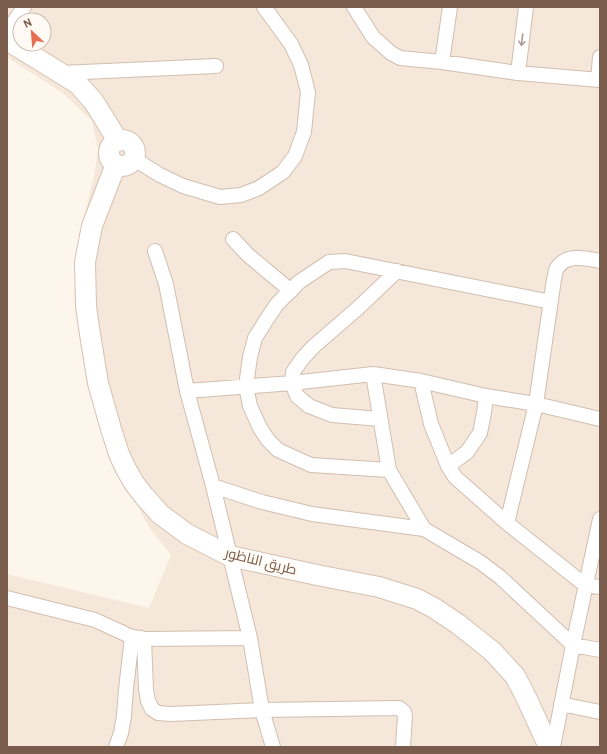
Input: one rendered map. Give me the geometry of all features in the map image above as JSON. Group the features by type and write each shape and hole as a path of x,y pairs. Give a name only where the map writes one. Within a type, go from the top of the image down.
{"street":[{"path":"7,32 24,7"},
{"path":"125,162 184,186 220,197 241,195 260,188 283,172 295,156 304,132 308,92 301,65 291,44 264,7"},
{"path":"354,7 373,37 391,53 400,58 599,80 600,57"},
{"path":"442,62 450,7"},
{"path":"518,72 526,7"},
{"path":"7,40 78,84 86,92 94,102 118,141 124,140 130,142 134,147 136,153 125,162"},
{"path":"61,73 216,66"},
{"name":"طريق الناظور","path":"125,162 92,226 85,262 86,306 88,328 98,383 119,454 134,483 160,514 187,534 230,556 379,587 417,599 434,608 468,631 492,651 515,676 549,747"},
{"path":"233,239 248,256 291,291"},
{"path":"155,250 166,284 187,391 213,486 250,638 262,710 273,747"},
{"path":"507,523 536,404 556,270 561,264 570,258 600,261"},
{"path":"389,470 311,465 278,450 268,440 260,428 250,406 246,386 250,356 255,338 277,304 299,282 329,262 345,261 551,302"},
{"path":"380,419 332,415 309,406 297,396 292,383 293,372 313,347 358,308 397,271"},
{"path":"187,391 292,383 373,374 421,381 486,396 536,404 600,419"},
{"path":"373,374 389,470 424,529"},
{"path":"421,381 431,424 448,466 455,477 507,523 585,585 600,587"},
{"path":"448,466 467,452 480,433 486,396"},
{"path":"213,486 262,502 312,514 424,529 480,562 500,577 573,645 600,650"},
{"path":"553,747 585,585 600,519"},
{"path":"7,598 95,620 138,638 250,638"},
{"path":"138,638 148,701 152,708 158,713 171,714 262,710 399,708 404,712 405,716 403,747"},
{"path":"116,747 121,733 126,689 138,638"},
{"path":"561,704 600,712"}],"shaded area":[{"path":"7,7 600,7 600,747 7,747 7,574 149,608 171,555 151,530 111,460 80,329 78,243 94,176 98,150 92,121 64,94 7,57"}]}
